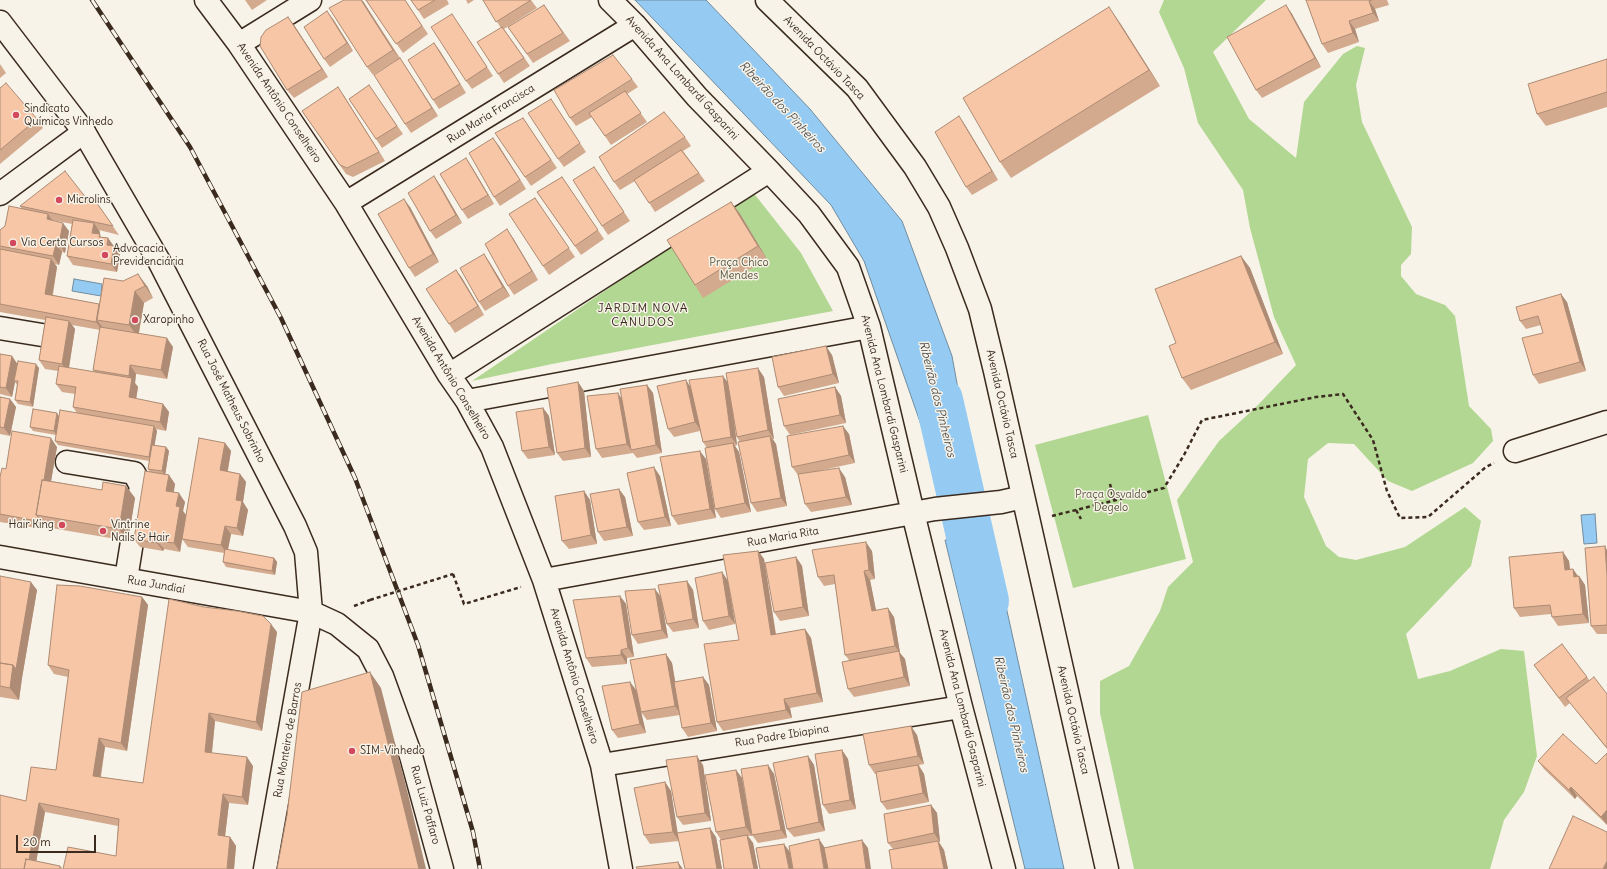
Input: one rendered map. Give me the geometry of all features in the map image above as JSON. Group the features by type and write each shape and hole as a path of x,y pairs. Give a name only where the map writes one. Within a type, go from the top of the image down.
{"street":[{"name":"Avenida Antônio Conselheiro","path":"206,0 239,44 346,203 449,375 467,401 492,447 544,580 602,765 621,869"},
{"path":"239,44 310,0"},
{"name":"Avenida Ana Lombardi Gasparini","path":"610,0 635,25 697,97 809,214 848,267 869,327 961,707 1004,869"},
{"name":"Avenida Octávio Tasca","path":"767,0 857,88 915,167 938,207 957,248 980,309 995,371 1107,869"},
{"name":"Rua José Matheus Sobrinho","path":"0,22 84,132 159,261 295,526 306,552 311,612"},
{"name":"Rua Maria Francisca","path":"346,203 635,25"},
{"path":"0,194 84,132"},
{"path":"449,375 769,171"},
{"path":"467,401 869,327"},
{"path":"0,328 42,335"},
{"path":"1515,451 1607,422"},
{"path":"67,462 134,473 141,486 126,579"},
{"name":"Rua Maria Rita","path":"544,580 935,509 1001,502 1023,497"},
{"name":"Rua Jundiaí","path":"0,557 311,612"},
{"name":"Rua Monteiro de Barros","path":"265,869 311,612"},
{"name":"Rua Luiz Paffaro","path":"311,612 337,624 368,649 382,676 411,756 442,869"},
{"name":"Rua Padre Ibiapina","path":"602,765 961,707"}],"path":[{"path":"1028,521 1164,488 1184,455 1202,420 1316,397 1343,394 1373,440 1387,491 1400,518 1428,517 1486,467 1496,462"},
{"path":"1110,484 1114,500"},
{"path":"1076,510 1081,519"},
{"path":"352,607 453,574 464,604 544,580"}],"green space":[{"path":"1164,0 1266,0 1213,52 1249,119 1296,158 1304,102 1343,54 1357,46 1365,48 1356,85 1362,122 1412,227 1411,254 1401,265 1401,276 1416,294 1445,305 1455,316 1469,406 1491,429 1493,441 1473,463 1412,491 1388,481 1354,444 1328,443 1308,459 1304,497 1326,546 1339,557 1356,560 1405,547 1465,507 1481,521 1471,566 1406,634 1418,679 1450,671 1501,649 1524,651 1537,756 1524,792 1504,820 1490,869 1134,869 1100,713 1100,681 1129,666 1160,611 1168,587 1193,562 1177,500 1219,441 1257,406 1296,365 1274,317 1250,228 1243,190 1198,123 1184,68 1159,12"},
{"name":"Praça Chico Mendes","path":"752,191 801,253 833,311 552,364 472,381"},
{"name":"Praça Osvaldo Degelo","path":"1148,415 1186,559 1073,588 1035,445"}],"water":[{"path":"635,0 706,0 810,109 902,221 952,356 966,433 973,461 936,468 864,261 831,205"},
{"path":"74,279 102,284 101,296 72,291"},
{"path":"1595,514 1597,543 1584,544 1581,515"},
{"path":"990,534 1064,869 1025,869 945,540"}],"building":[{"path":"344,0 361,0 393,50 367,67 329,8"},
{"path":"366,0 405,0 422,26 396,44"},
{"path":"411,0 435,0 418,10"},
{"path":"483,0 531,0 496,22"},
{"path":"1306,0 1372,0 1369,1 1373,13 1349,21 1353,33 1322,44"},
{"path":"544,5 563,33 527,54 508,27"},
{"path":"1286,5 1315,58 1256,90 1227,37"},
{"path":"1109,7 1149,70 1000,162 963,98"},
{"path":"327,11 347,43 324,59 304,27"},
{"path":"452,14 487,67 466,81 431,27"},
{"path":"288,17 322,69 287,90 260,46 261,37 266,30"},
{"path":"502,27 524,58 498,74 477,42"},
{"path":"434,43 460,84 433,100 408,60"},
{"path":"613,55 632,79 570,118 554,90"},
{"path":"400,58 432,108 405,124 374,75"},
{"path":"1607,59 1607,92 1537,114 1528,84"},
{"name":"Sindicato Químicos Vinhedo","path":"6,83 37,119 0,150 0,88"},
{"path":"369,85 397,126 376,139 349,99"},
{"path":"338,87 379,152 347,168 340,165 302,111"},
{"path":"625,91 641,113 605,136 589,113"},
{"path":"551,99 580,143 558,159 528,113"},
{"path":"664,112 685,137 614,182 599,157"},
{"path":"959,116 992,171 966,187 935,132"},
{"path":"523,118 551,160 525,177 495,133"},
{"path":"493,138 520,180 494,197 469,153"},
{"path":"681,150 699,173 649,203 634,180"},
{"path":"466,158 488,195 462,210 440,174"},
{"path":"594,167 624,212 602,226 573,180"},
{"path":"65,171 90,203 94,199 113,226 20,206"},
{"path":"434,176 456,215 430,231 408,193"},
{"path":"562,177 598,230 575,246 537,192"},
{"path":"535,198 569,248 543,266 509,214"},
{"path":"404,199 433,254 409,268 378,214"},
{"path":"731,202 758,246 695,285 667,240"},
{"path":"9,206 48,214 47,219 63,223 59,244 56,244 53,256 0,246 0,230 5,226"},
{"path":"73,220 94,223 92,233 100,234 99,237 108,238 107,245 114,246 111,264 67,256"},
{"path":"507,229 532,271 508,286 485,244"},
{"path":"0,249 51,259 45,294 99,304 96,322 0,304"},
{"path":"484,254 503,287 479,302 460,268"},
{"path":"1241,256 1275,342 1182,378 1169,346 1176,343 1155,289"},
{"path":"456,270 478,306 449,324 426,289"},
{"path":"138,274 145,286 135,291 129,325 97,320 104,278 123,281"},
{"path":"1561,294 1580,362 1533,375 1522,338 1543,333 1538,316 1520,321 1516,307"},
{"path":"46,317 69,321 62,364 39,360"},
{"path":"100,327 167,338 161,370 130,365 129,376 93,370"},
{"path":"826,346 833,374 778,387 772,357"},
{"path":"0,354 12,356 6,388 0,387"},
{"path":"18,361 36,364 30,402 15,400 18,381 14,381"},
{"path":"59,366 132,378 129,397 163,404 160,422 73,407 76,387 56,384"},
{"path":"758,368 768,430 737,437 726,373"},
{"path":"723,376 731,437 703,442 689,380"},
{"path":"686,380 695,422 668,429 657,386"},
{"path":"578,382 585,448 557,453 547,388"},
{"path":"647,385 656,445 631,450 620,389"},
{"path":"835,387 840,415 784,426 778,399"},
{"path":"618,393 627,444 596,449 587,396"},
{"path":"0,397 10,399 4,428 0,427"},
{"path":"543,408 549,447 522,451 516,412"},
{"path":"33,409 57,413 54,431 30,427"},
{"path":"60,410 154,426 149,457 55,441"},
{"path":"843,426 849,455 792,467 787,436"},
{"path":"12,431 51,438 36,515 38,517 37,521 0,514 0,477 2,468 6,469"},
{"path":"770,436 781,498 751,503 738,442"},
{"path":"199,438 225,443 220,470 240,474 236,500 242,501 237,528 225,526 221,545 182,539"},
{"path":"733,443 745,503 715,509 705,448"},
{"path":"152,445 166,447 162,471 148,469"},
{"path":"700,451 710,509 672,516 660,457"},
{"path":"654,467 665,517 638,522 627,473"},
{"path":"839,468 846,497 805,504 798,474"},
{"path":"145,471 169,475 166,491 179,493 176,506 180,507 174,543 157,541 157,543 134,539"},
{"path":"42,480 102,490 103,482 126,486 119,529 36,515"},
{"path":"619,489 627,527 598,532 590,494"},
{"path":"584,491 591,535 562,541 555,496"},
{"path":"866,542 869,570 864,571 872,611 888,608 895,646 845,655 834,575 818,577 812,550"},
{"path":"1605,546 1607,575 1607,625 1591,626 1585,548"},
{"path":"225,549 274,558 272,571 223,562"},
{"path":"758,551 771,635 805,629 817,693 784,699 786,710 717,722 704,644 739,640 723,555"},
{"path":"1563,552 1565,570 1573,569 1574,577 1579,576 1583,614 1552,617 1550,605 1514,608 1509,557"},
{"path":"796,557 803,607 774,612 765,563"},
{"path":"722,572 729,616 703,621 695,578"},
{"path":"0,576 31,582 16,669 13,665 0,663"},
{"path":"687,581 693,619 667,624 658,585"},
{"path":"57,585 80,586 142,597 121,743 99,738 93,776 143,783 169,599 204,607 263,616 271,624 256,722 209,713 205,752 247,757 242,797 223,794 218,835 230,837 227,869 63,869 68,847 116,856 119,819 39,803 29,860 26,859 24,869 0,869 0,795 26,801 31,767 56,770 69,670 48,665"},
{"path":"655,589 662,630 632,635 625,591"},
{"path":"620,596 628,648 621,650 621,655 586,658 573,600"},
{"path":"1562,644 1587,677 1559,698 1534,665"},
{"path":"899,651 904,677 848,689 842,662"},
{"path":"666,654 675,706 641,712 630,660"},
{"path":"0,663 13,665 10,688 0,686"},
{"path":"370,672 419,869 277,869 287,815 302,692"},
{"path":"703,677 711,723 682,728 674,682"},
{"path":"1594,677 1607,694 1607,748 1566,698"},
{"path":"630,682 640,724 612,730 602,686"},
{"path":"911,726 918,756 869,765 863,734"},
{"path":"1563,734 1596,764 1607,753 1607,810 1601,817 1571,787 1569,790 1538,761"},
{"path":"842,750 850,800 823,805 815,754"},
{"path":"697,756 705,813 677,817 666,760"},
{"path":"808,756 819,822 787,829 773,763"},
{"path":"768,765 781,830 752,835 741,769"},
{"path":"918,765 923,793 881,802 876,772"},
{"path":"736,770 746,827 716,832 705,775"},
{"path":"665,782 673,832 644,835 634,788"},
{"path":"931,805 934,833 888,843 884,814"},
{"path":"1573,816 1607,832 1607,861 1603,869 1549,869"},
{"path":"710,828 717,869 685,869 677,833"},
{"path":"747,835 754,869 724,869 720,840"},
{"path":"819,839 824,869 793,869 789,846"},
{"path":"862,840 866,869 828,869 824,848"},
{"path":"938,841 944,869 892,869 889,850"},
{"path":"784,844 789,869 760,869 756,848"},
{"path":"26,859 60,866 60,869 24,869"},
{"path":"678,862 680,869 637,869 636,867"}],"waterway":[{"name":"Ribeirão dos Pinheiros","path":"939,400 985,601"}],"railway":[{"path":"92,0 190,147 281,318 355,478 418,645 473,832 480,869"}],"place":[{"name":"Sindicato Químicos Vinhedo","path":"16,115"},
{"name":"Microlins","path":"59,200"},
{"name":"Via Certa Cursos","path":"13,243"},
{"name":"Advocacia Previdenciária","path":"105,255"},
{"name":"Xaropinho","path":"135,320"},
{"name":"Hair King","path":"62,525"},
{"name":"Vintrine Nails & Hair","path":"103,531"},
{"name":"SIM-Vinhedo","path":"352,751"}],"district":[{"name":"JARDIM NOVA CANUDOS","path":"643,316"}]}
